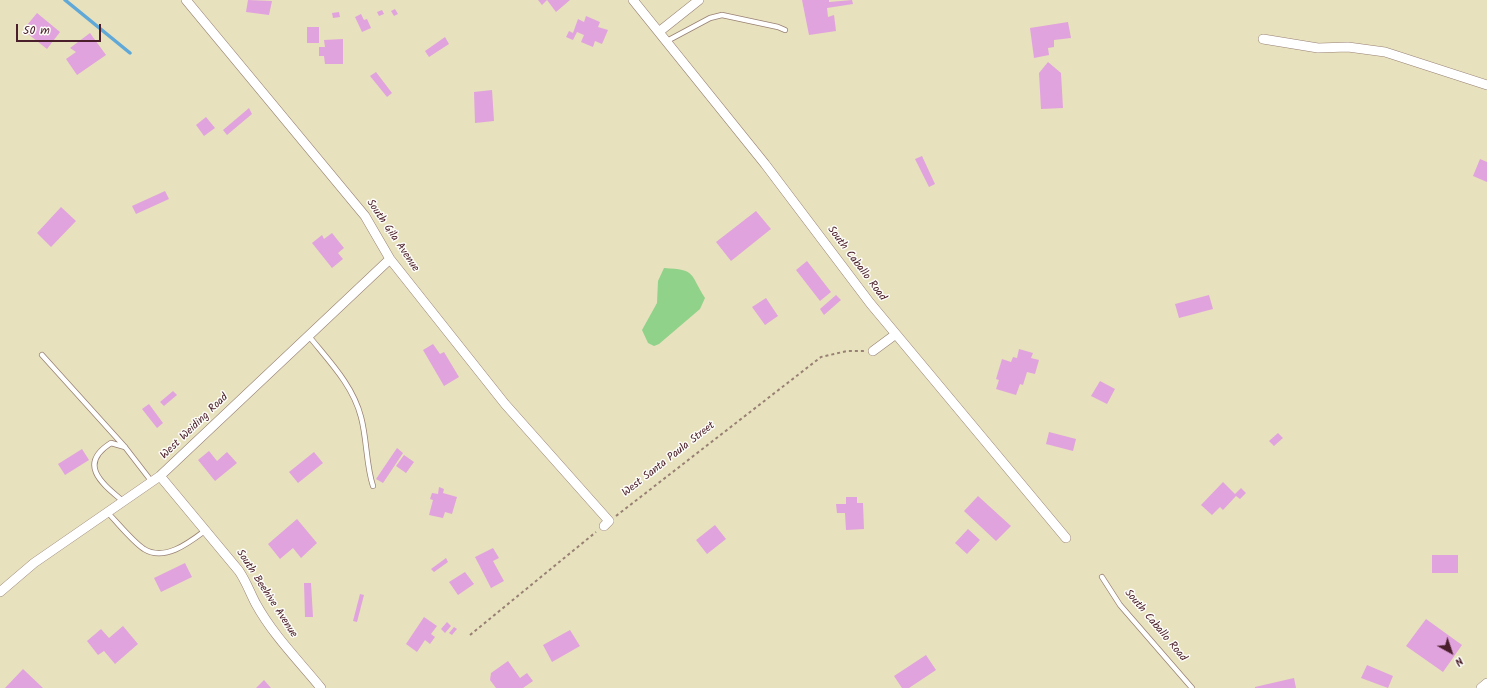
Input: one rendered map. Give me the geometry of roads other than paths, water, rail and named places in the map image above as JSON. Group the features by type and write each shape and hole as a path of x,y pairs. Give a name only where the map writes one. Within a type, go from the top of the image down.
{"street":[{"name":"South Gila Avenue","path":"186,0 365,216 390,259 505,404 606,524"},
{"name":"South Caballo Road","path":"633,0 660,31 896,334 1066,538"},
{"path":"660,31 699,0"},
{"path":"1263,39 1318,48 1348,47 1385,52 1487,85"},
{"name":"West Weiding Road","path":"0,592 34,563 160,476 390,259"},
{"path":"873,351 896,334"},
{"name":"South Beehive Avenue","path":"160,476 239,571 249,586 256,603 274,630 321,688"},
{"path":"1481,688 1487,683"}],"lane":[{"path":"667,41 710,18 722,15 778,27 785,30"},
{"path":"308,336 348,385 357,402 368,456 369,476 373,486"},
{"path":"42,355 125,447 152,482"},
{"path":"124,502 100,482 94,471 94,464 103,448 111,444 125,447"},
{"path":"108,513 144,549 157,553 177,549 206,530"},
{"name":"South Caballo Road","path":"1102,577 1120,605 1192,688"}],"waterway":[{"path":"65,0 130,53"}]}
